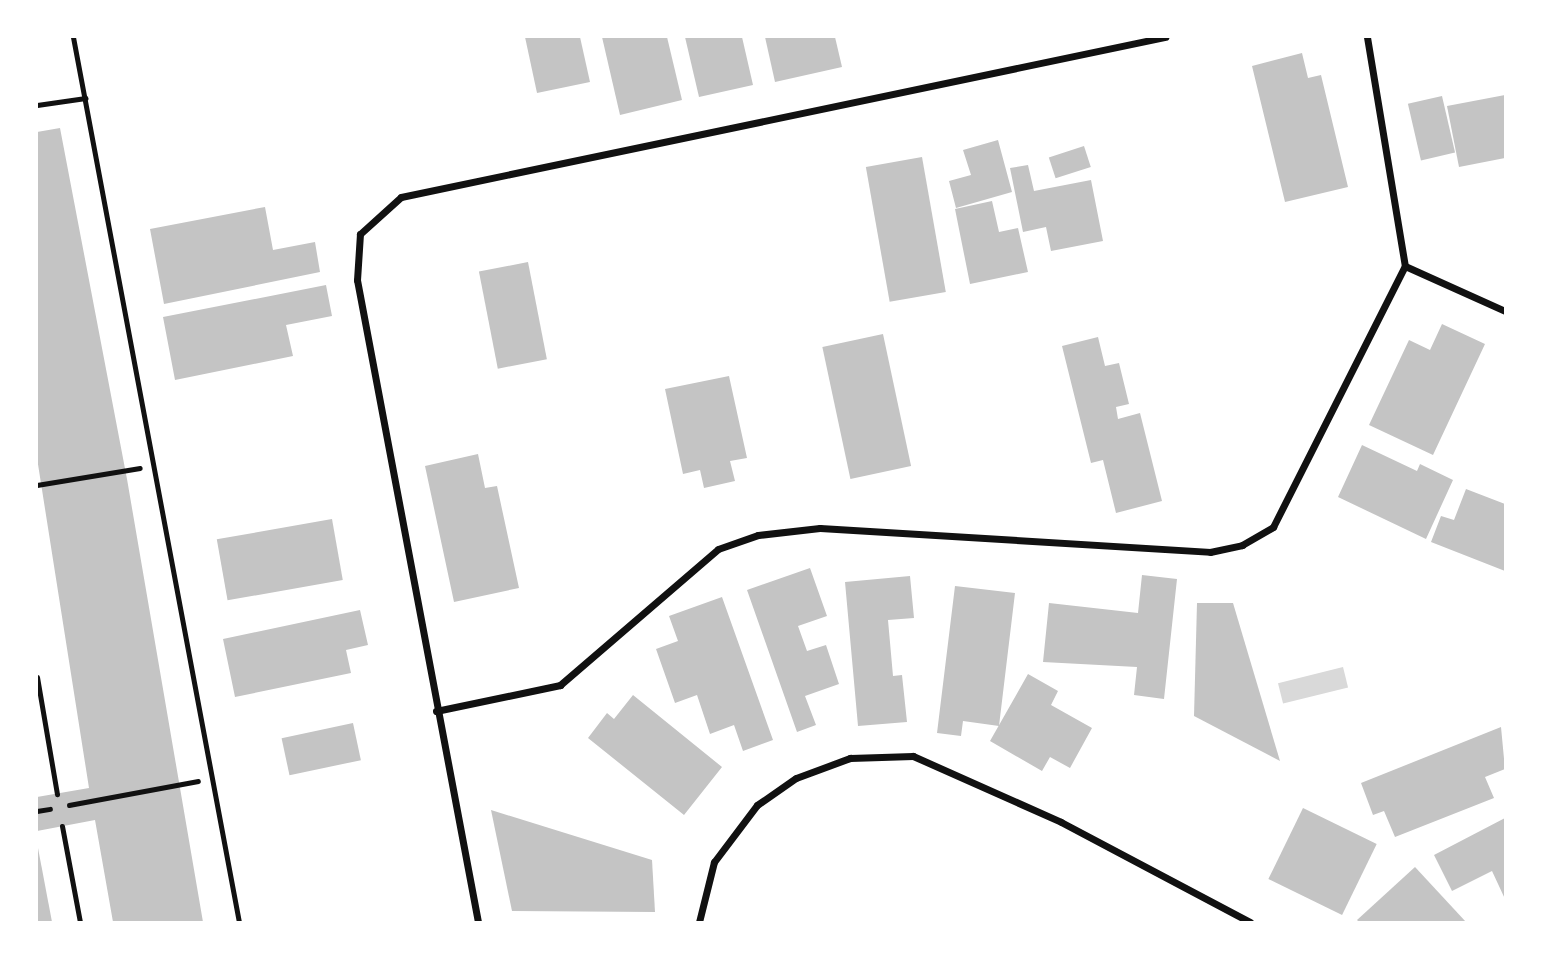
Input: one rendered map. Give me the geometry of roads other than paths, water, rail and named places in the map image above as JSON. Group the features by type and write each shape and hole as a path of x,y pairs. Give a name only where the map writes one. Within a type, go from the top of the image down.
{"street":[{"path":"478,922 436,711 357,280 360,234 401,197 1165,37"},
{"path":"436,711 560,685 718,549 758,535 820,528 1210,552 1242,545 1273,527 1405,266 1367,37"},
{"path":"1405,266 1505,311"},
{"path":"699,922 714,862 757,804 796,778 850,758 913,755 1061,822 1250,922"}],"lane":[{"path":"73,37 239,922"},
{"path":"37,105 86,98"},
{"path":"37,677 57,794"},
{"path":"62,826 80,922"}]}
